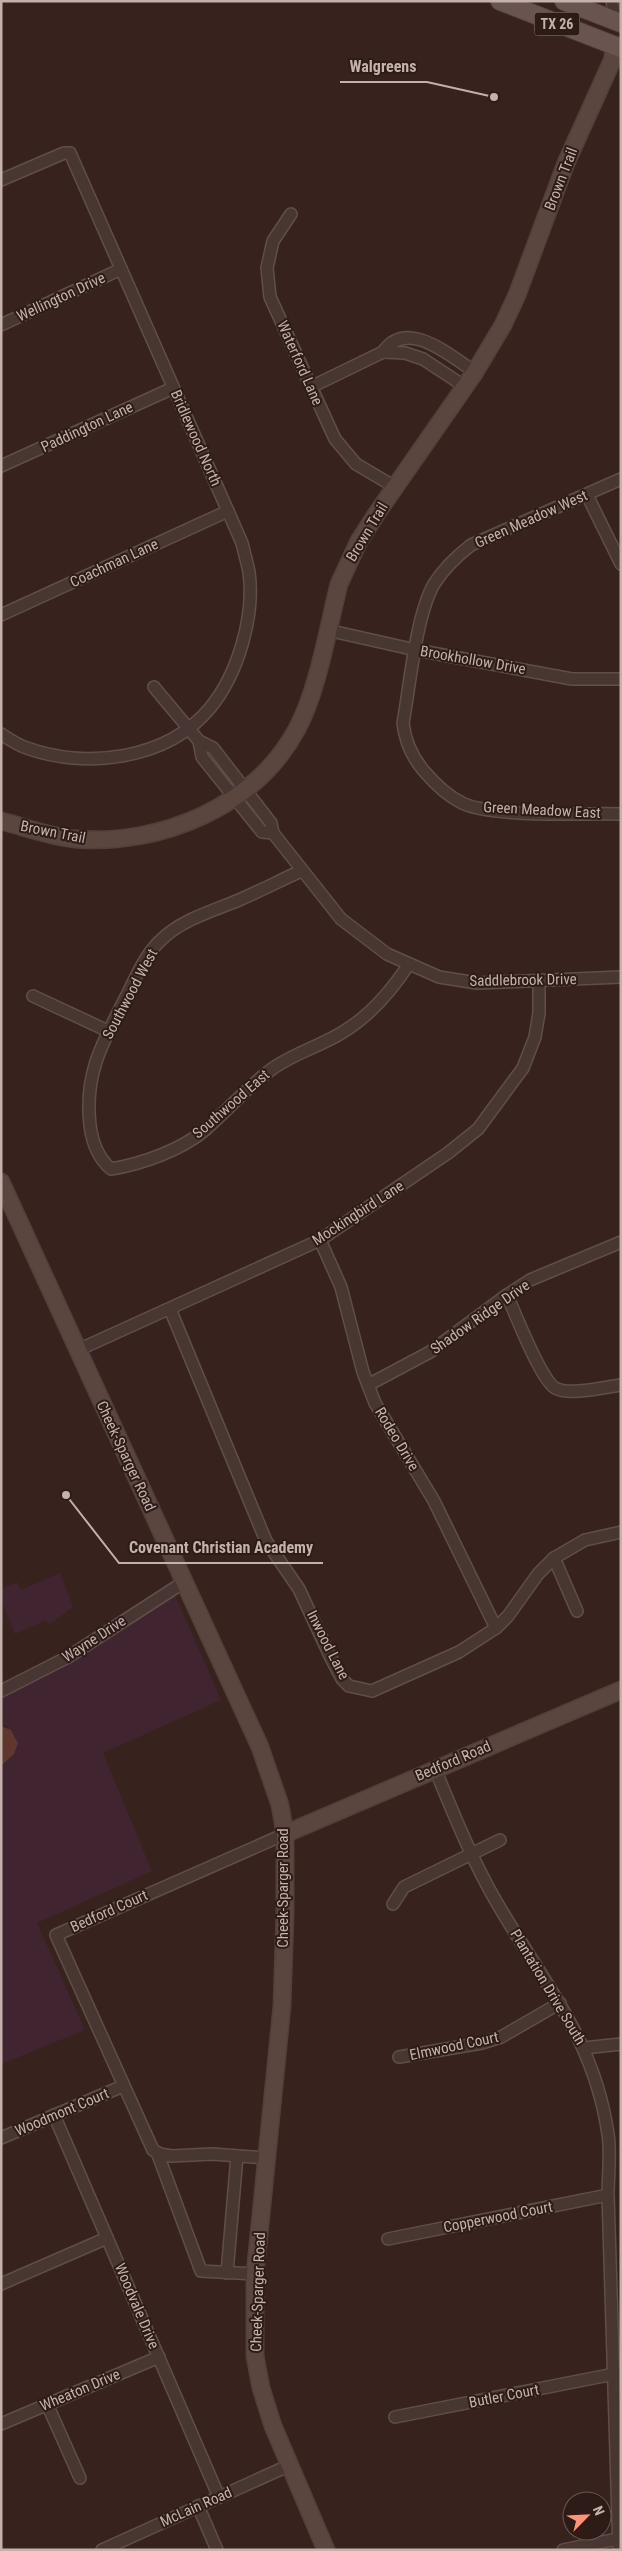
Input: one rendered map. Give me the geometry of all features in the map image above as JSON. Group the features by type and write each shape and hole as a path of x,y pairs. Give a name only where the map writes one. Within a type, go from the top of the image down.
{"main road":[{"name":"TX 26","path":"505,2 618,47"},
{"name":"TX 26","path":"574,3 618,22"},
{"path":"618,22 618,47"}],"street":[{"path":"612,1 618,22"},
{"name":"Brown Trail","path":"1,822 73,839 118,839 154,834 179,826 239,793 266,771 297,729 313,685 339,584 347,565 368,527 474,372 503,325 517,295 566,163 618,47"},
{"name":"Bridlewood North","path":"1,180 64,153 70,153 228,510 242,543 249,572 247,616 240,648 224,686 211,707 188,728 150,748 100,759 50,754 24,747 1,734"},
{"name":"Waterford Lane","path":"290,214 273,241 267,268 270,297 335,439 356,464 395,487"},
{"name":"Wellington Drive","path":"1,325 121,270"},
{"path":"383,352 389,343 399,338 412,337 433,345 474,372"},
{"path":"311,387 383,352 405,353 423,359 464,386"},
{"name":"Paddington Lane","path":"1,466 173,388"},
{"name":"Green Meadow West","path":"416,650 422,615 434,584 451,562 471,545 621,479"},
{"path":"587,495 621,564"},
{"name":"Coachman Lane","path":"1,615 228,510"},
{"name":"Brookhollow Drive","path":"327,630 416,650 572,678 621,679"},
{"name":"Green Meadow East","path":"416,650 403,723 404,733 418,764 446,794 463,803 501,811 621,814"},
{"path":"154,687 188,728"},
{"name":"Saddlebrook Drive","path":"188,728 199,741 202,757 239,793 262,832 273,833 301,871 341,919 371,944 409,964 455,981 477,983 621,977"},
{"name":"Southwood West","path":"111,1169 104,1163 94,1144 88,1100 90,1079 108,1032 142,964 161,939 200,915 301,871"},
{"name":"Southwood East","path":"111,1169 163,1153 203,1131 273,1068 344,1032 361,1019 394,987 409,964"},
{"name":"Mockingbird Lane","path":"78,1350 320,1240 448,1153 483,1123 523,1068 535,1036 539,1013 539,981"},
{"path":"32,996 108,1032"},
{"name":"Cheek-Sparger Road","path":"1,1182 260,1747 280,1805 285,1834 282,2006 256,2274 256,2356 261,2388 290,2465 326,2550"},
{"name":"Rodeo Drive","path":"320,1240 341,1287 368,1385 375,1403 434,1501 496,1628"},
{"name":"Shadow Ridge Drive","path":"368,1385 430,1352 507,1295 567,1263 621,1242"},
{"path":"507,1295 540,1367 556,1388 566,1391 621,1384"},
{"name":"Inwood Lane","path":"170,1309 266,1541 299,1589 331,1658 342,1679 349,1686 372,1691 390,1685 459,1652 496,1628 508,1616 538,1574 554,1558 585,1540 621,1532"},
{"path":"554,1558 577,1611"},
{"name":"Wayne Drive","path":"1,1691 68,1657 184,1582"},
{"name":"Bedford Road","path":"285,1834 621,1690"},
{"name":"Plantation Drive South","path":"435,1769 470,1854 498,1904 560,2003 584,2048 596,2083 608,2136 618,2544"},
{"name":"Bedford Court","path":"123,2086 56,1935 285,1834"},
{"path":"393,1904 404,1887 500,1840"},
{"name":"Elmwood Court","path":"398,2057 482,2044 502,2037 560,2003"},
{"path":"584,2048 621,2044"},
{"path":"123,2086 146,2136 156,2152 201,2272 256,2274"},
{"name":"Woodmont Court","path":"1,2138 123,2086"},
{"name":"Woodvale Drive","path":"54,2115 218,2497"},
{"path":"156,2152 172,2156 267,2158"},
{"path":"227,2273 237,2156"},
{"name":"Copperwood Court","path":"388,2239 608,2195"},
{"path":"1,2284 107,2238"},
{"name":"Wheaton Drive","path":"1,2424 159,2357"},
{"name":"Butler Court","path":"394,2417 614,2374"},
{"path":"47,2404 80,2478"},
{"name":"McLain Road","path":"102,2550 290,2465"},
{"path":"198,2506 217,2550"},
{"path":"563,2550 618,2544"}],"shaded area":[{"path":"60,1573 73,1607 50,1624 45,1621 15,1634 1,1600 1,1589 17,1582 21,1590"},
{"path":"175,1595 221,1700 103,1753 152,1871 37,1923 85,2030 1,2064 1,1766 14,1754 16,1737 6,1726 1,1726 1,1697 77,1660"},
{"path":"1,1726 11,1730 18,1743 14,1754 1,1766"}],"place":[{"name":"Walgreens","path":"494,97"},
{"name":"Covenant Christian Academy","path":"66,1495"}]}
